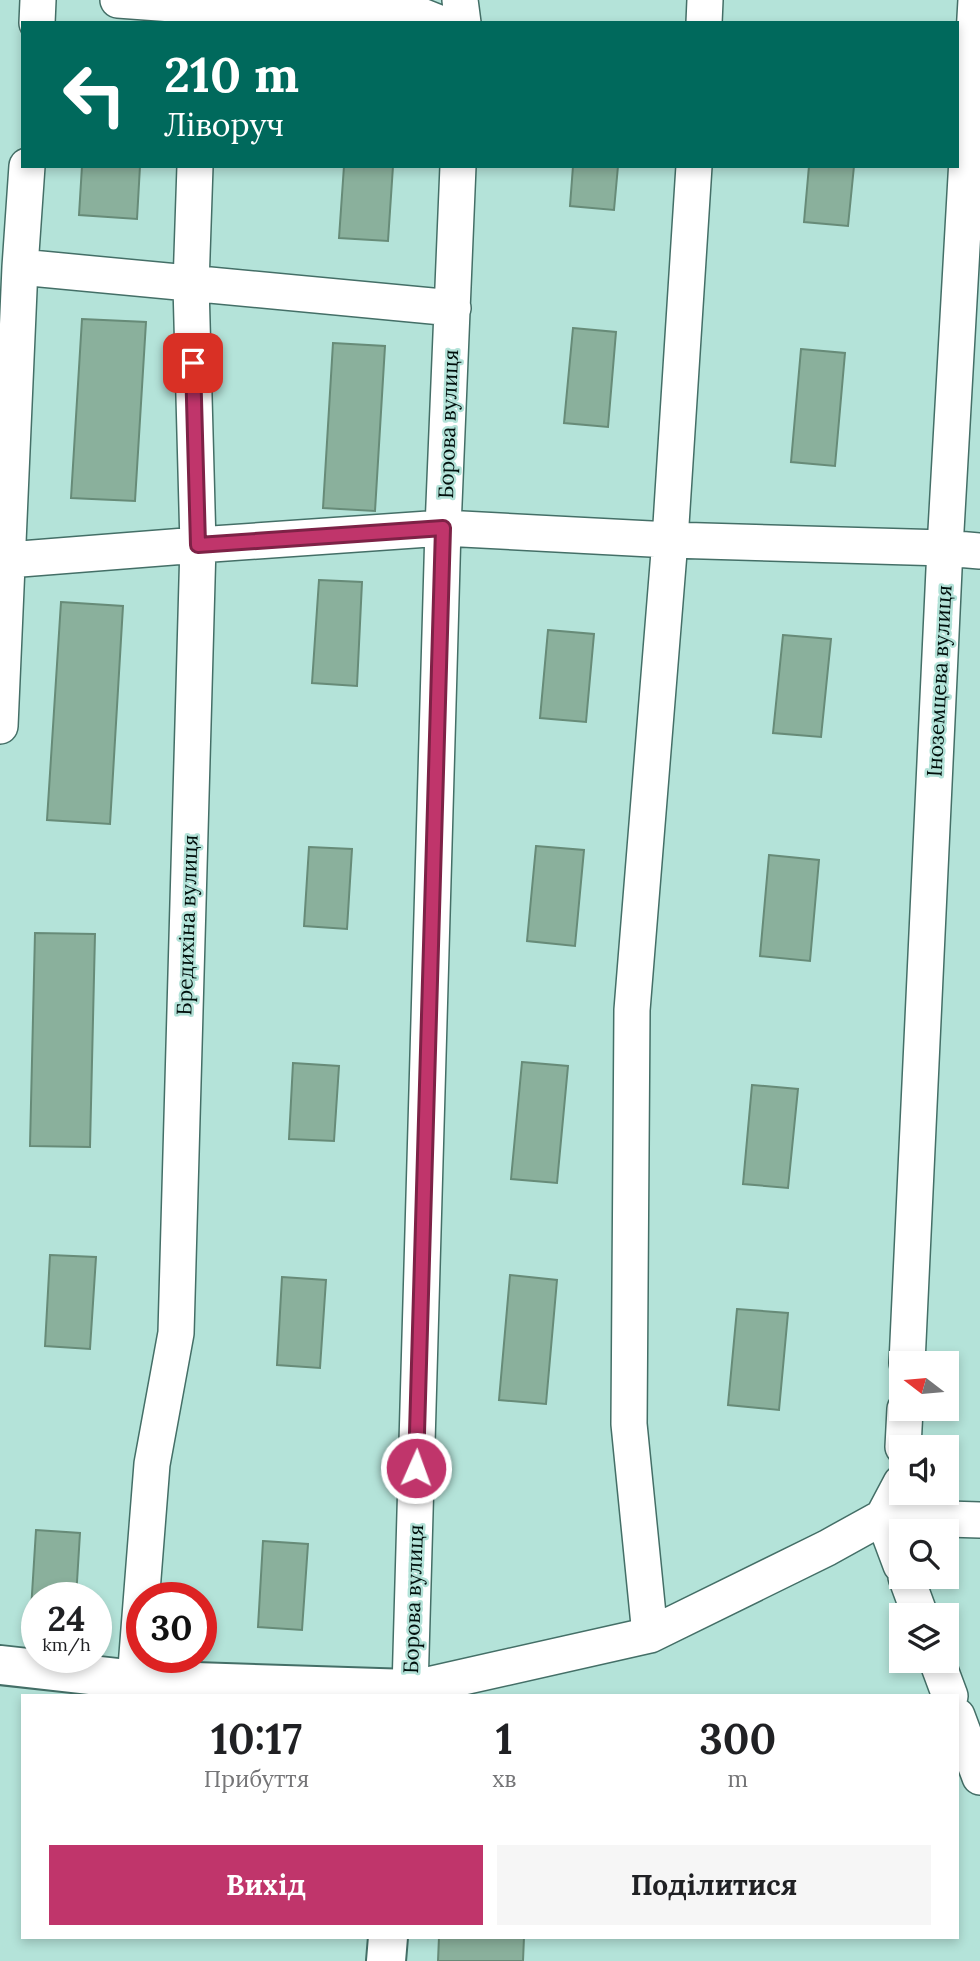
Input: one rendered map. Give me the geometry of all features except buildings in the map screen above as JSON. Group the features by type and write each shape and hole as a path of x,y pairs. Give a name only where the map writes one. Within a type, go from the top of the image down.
{"main road":[{"path":"0,1665 135,1680 410,1693"},
{"path":"386,1961 388,1939"}],"street":[{"path":"37,21 38,0"},
{"path":"118,0 201,9 394,5 434,21"},
{"path":"460,0 463,21"},
{"path":"704,21 705,0"},
{"name":"Іноземцева вулиця","path":"908,1351 946,548 976,0"},
{"path":"0,726 27,168"},
{"name":"Бредихіна вулиця","path":"135,1680 152,1464 176,1333 198,545 191,285 195,168"},
{"name":"Борова вулиця","path":"410,1693 443,528 458,168"},
{"path":"650,1635 629,1424 632,1010 670,540 694,168"},
{"path":"20,267 453,308"},
{"path":"8,560 443,528 670,540 980,551"},
{"path":"889,1505 883,1517 889,1533"},
{"path":"410,1693 650,1635 827,1548 883,1517 980,1520"},
{"path":"941,1673 949,1694"},
{"path":"959,1721 980,1777"}],"route":[{"path":"193,363 198,545 443,528 416,1468"}]}
